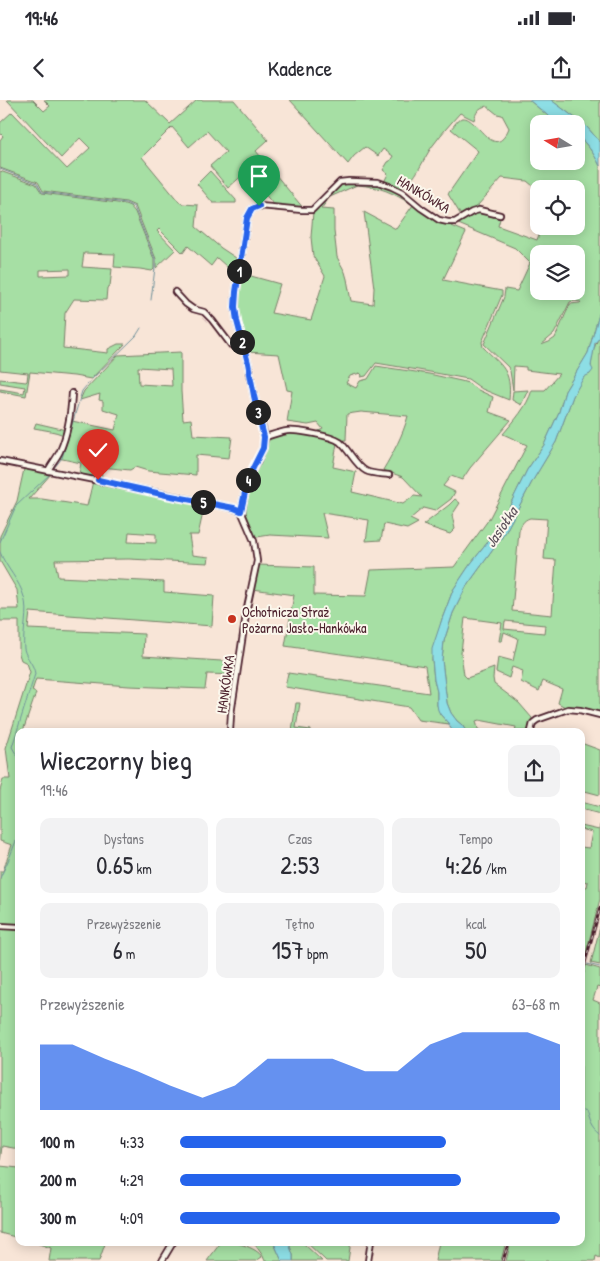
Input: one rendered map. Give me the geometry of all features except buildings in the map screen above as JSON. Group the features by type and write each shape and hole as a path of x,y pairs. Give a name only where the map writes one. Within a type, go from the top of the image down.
{"street":[{"name":"HANKÓWKA","path":"264,437 235,307 247,218 252,209 259,206 271,206 312,210 340,182 350,181 378,182 392,186 439,220 448,222 455,222 479,210 500,214"},
{"path":"176,292 193,309 204,312 231,345 244,349"},
{"path":"48,471 60,451 65,437 72,393"},
{"path":"0,461 234,508 241,511 247,483 263,448 264,437 288,431 297,431 337,440 347,449 359,466 366,471 389,475"},
{"name":"HANKÓWKA","path":"230,728 247,608 257,561 254,541 241,511"},
{"path":"533,728 537,720 568,709 600,715"},
{"path":"0,926 15,927"},
{"path":"162,1261 171,1246"},
{"path":"368,1261 370,1246"}],"green space":[{"path":"7,100 33,100 44,111 50,106 44,100 145,100 170,124 197,100 234,100 268,140 256,151 304,209 274,205 246,172 228,188 210,166 226,152 207,131 189,147 172,127 142,157 179,202 198,205 196,227 239,260 236,275 217,258 211,266 188,246 183,253 159,229 157,231 175,250 156,268 156,259 135,206 126,202 43,191 38,182 0,168 0,140 3,136 0,133 0,123 12,112 67,169 90,148 80,138 61,158"},
{"path":"290,100 529,100 547,115 530,115 530,170 585,170 585,142 600,166 600,311 588,353 565,391 559,412 544,445 527,470 505,515 491,538 453,590 442,619 432,659 437,691 437,705 440,714 449,724 418,720 409,707 285,687 288,673 429,693 425,666 285,646 294,595 253,589 258,565 314,567 314,595 366,596 371,570 454,567 489,519 527,445 503,434 524,408 532,390 545,390 559,374 526,370 526,367 514,366 513,390 508,367 484,344 504,297 505,289 517,291 530,263 515,248 456,223 473,213 479,212 500,219 498,226 537,240 539,235 585,235 585,180 530,180 530,184 527,181 502,178 478,205 479,208 473,209 462,217 448,194 478,151 451,129 463,118 469,120 492,140 498,141 503,138 509,128 502,115 497,114 487,106 478,110 474,120 460,113 430,149 415,175 401,188 384,182 388,174 383,170 393,156 383,149 378,156 365,147 348,164","holes":["570,302 581,302 570,304 555,338 541,345 554,334"]},
{"path":"551,100 600,100 600,142 585,125 585,115 571,115"},
{"path":"0,171 36,184 42,193 130,206 135,212 154,259 154,269 152,271 114,267 115,254 84,253 82,267 112,269 110,286 107,288 106,300 74,299 65,313 63,348 108,353 108,349 118,344 125,344 91,379 30,372 26,396 0,391 0,389 24,393 25,387 0,383 0,379 26,382 28,373 0,370","holes":["70,269 70,275 40,276 40,270"]},
{"path":"210,171 236,200 236,203 213,203 197,184"},
{"path":"344,184 379,184 397,191 430,217 466,232 443,280 502,291 482,342 483,347 504,369 510,390 509,400 482,389 468,379 376,363 366,376 361,377 360,373 350,376 346,383 356,388 360,381 368,379 376,366 461,381 493,397 489,412 511,420 462,480 451,476 443,486 455,492 451,499 435,511 423,508 410,519 418,523 407,529 384,524 381,540 366,541 369,520 322,513 328,538 270,535 257,537 246,513 250,480 270,438 278,435 303,434 337,443 333,467 356,472 352,492 403,504 414,496 422,497 403,477 383,470 401,437 408,416 361,412 347,414 346,440 314,433 323,429 318,423 308,425 287,422 292,391 287,390 279,354 247,352 239,322 237,297 240,273 280,284 271,313 311,320 325,276 313,256 311,237 313,212 336,188","holes":["357,185 386,191 413,205 396,229 364,212 374,288 373,304 351,301 345,272 337,257 334,210 321,209 330,197"]},
{"path":"600,337 600,713 567,708 558,703 562,689 543,681 539,691 521,682 523,671 512,667 509,678 496,672 498,657 513,661 518,638 504,632 502,641 499,641 502,623 465,618 461,653 464,675 467,678 494,668 494,684 519,703 532,718 530,728 516,728 479,720 476,721 478,728 464,728 451,713 447,703 442,660 444,641 453,613 466,587 505,533 556,442 573,396 584,376 590,374 595,345","holes":["530,518 547,519 544,559 556,560 552,615 512,611 519,531 523,523","505,621 545,625 544,633 504,629"]},
{"path":"181,352 183,420 191,419 193,435 232,437 229,458 196,455 196,475 148,471 135,467 130,470 101,467 102,478 79,474 81,463 58,458 70,422 72,421 115,430 119,414 103,409 103,401 99,400 100,394 80,400 84,391 118,355","holes":["138,367 171,369 172,386 139,384"]},
{"path":"528,390 521,405 512,400 513,391"},
{"path":"36,423 66,430 64,435 34,428"},
{"path":"24,469 51,474 29,499 42,499 87,506 93,481 205,504 198,535 189,535 192,555 209,557 208,563 129,559 55,560 58,577 164,582 164,592 214,596 212,626 30,612 28,629 144,634 143,656 237,662 234,675 207,674 205,689 36,679 32,691 36,693 24,728 15,728 15,926 0,924 0,871 3,871 12,845 0,841 0,791 3,779 10,779 6,748 30,672 27,663 21,660 19,654 19,621 0,621 0,609 19,609 17,590 0,561 0,536 17,501","holes":["129,532 156,534 156,543 128,542"]},
{"path":"455,499 460,503 452,515 455,529 450,534 423,525 449,505"},
{"path":"296,703 300,703 296,728 292,728"},
{"path":"585,744 600,750 600,795 585,791"},
{"path":"585,803 600,807 600,814 585,810"},
{"path":"600,825 600,899 585,957 585,887 587,887 588,882 585,882 585,848 589,848 592,832 585,830 585,827 599,830"},
{"path":"600,927 600,965 591,963"},
{"path":"0,928 15,928 15,1148 2,1146 0,1163"},
{"path":"586,965 600,969 600,988 597,987 593,1000 600,1003 600,1258 596,1256 595,1261 506,1261 510,1246 585,1246"},
{"path":"0,1166 15,1168 15,1237 0,1233"},
{"path":"45,1246 104,1246 99,1261 49,1261 51,1248"},
{"path":"218,1246 245,1246 255,1250 262,1257 256,1261 207,1261"},
{"path":"256,1246 275,1246 282,1261 265,1261"},
{"path":"290,1246 306,1246 322,1261 293,1261"},
{"path":"310,1246 350,1246 348,1261 326,1261"},
{"path":"438,1246 505,1246 501,1261 435,1261"}],"water":[{"path":"529,100 551,100 571,115 547,115"},
{"path":"585,125 600,142 600,166 585,142"},
{"name":"Jasiołka","path":"600,311 600,337 595,343 591,366 593,370 584,377 573,396 556,442 505,533 466,587 453,613 444,641 442,660 447,703 451,713 464,728 451,728 438,710 432,659 432,649 442,619 453,590 491,538 505,515 527,470 544,445 559,412 565,391 588,353"},
{"path":"275,1246 290,1246 293,1261 282,1261"}],"waterway":[{"path":"0,169 37,183 42,192 126,203 134,207 155,259 151,300"},
{"path":"54,468 62,458 82,391 136,336 141,328"},
{"path":"0,542 16,506 50,474"},
{"path":"0,552 24,597 26,609 24,649 35,674 18,728"},
{"path":"15,737 12,747 15,752"},
{"path":"0,878 15,843"},
{"path":"587,964 600,967"},
{"path":"585,1111 587,1112 593,1128 600,1136"}],"railway":[{"path":"585,962 600,908"},
{"path":"503,1261 508,1246"}],"place":[{"name":"Ochotnicza Straż Pożarna Jasło-Hankówka","path":"232,619"}],"route":[{"path":"98,480 241,511 247,483 263,448 264,437 235,307 247,218 252,209 259,206"}]}
